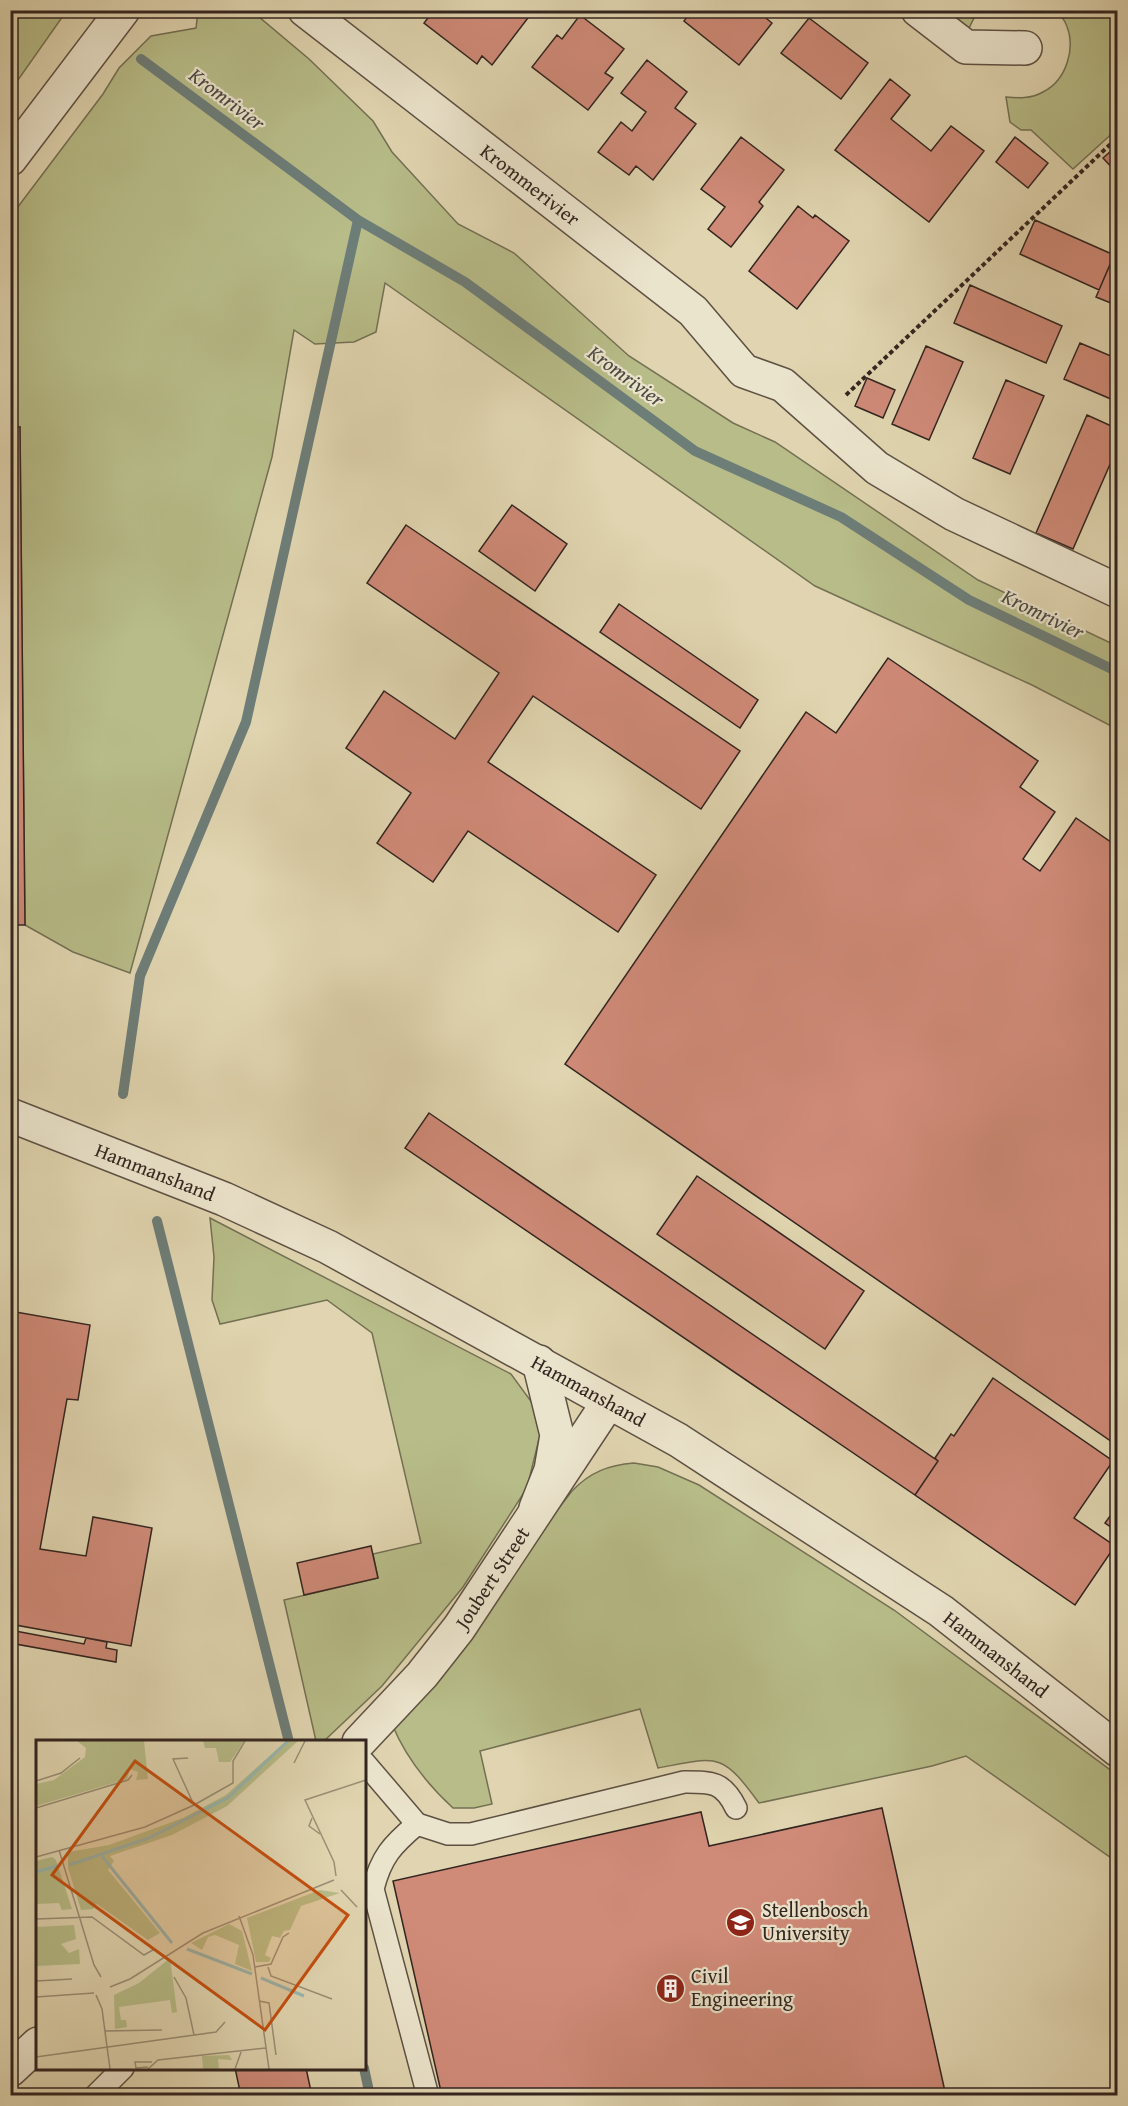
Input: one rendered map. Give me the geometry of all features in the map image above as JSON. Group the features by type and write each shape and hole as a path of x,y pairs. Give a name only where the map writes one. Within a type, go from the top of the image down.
{"street":[{"path":"10,159 123,10"},
{"name":"Krommerivier","path":"305,10 693,311 744,371 783,385 822,418"},
{"path":"918,10 966,47 1024,48"},
{"path":"822,418 877,468 954,514 1118,591"},
{"name":"Hammanshand","path":"10,1115 224,1199 328,1247 678,1440 942,1611 1118,1750"},
{"path":"536,1508 551,1470 557,1435 539,1362"},
{"name":"Joubert Street","path":"362,1740 422,1675 459,1628 536,1508 608,1403"},
{"path":"10,2070 36,2046"}],"lane":[{"path":"366,1764 417,1824 447,1833 471,1834 684,1782 705,1782 722,1788 728,1793 736,1808"},
{"path":"417,1824 384,1856 377,1870 373,1889 428,2096"},
{"path":"95,2096 121,2070"}],"path":[{"path":"822,418 1118,137"}],"green space":[{"path":"11,10 55,11 63,16 11,90"},
{"path":"198,11 252,11 309,59 373,121 392,152 458,224 514,253 629,356 733,423 775,442 978,580 1117,646 1117,729 1032,685 815,586 385,283 376,332 354,342 315,344 294,330 272,457 130,973 73,952 25,925 20,427 10,427 11,216 103,94 119,68 151,36 196,28"},
{"path":"943,11 980,11 968,30"},
{"path":"1056,11 1117,11 1117,129 1073,169 1031,130 1021,130 1010,122 1006,97 1034,96 1051,87 1064,71 1070,52 1070,41 1065,22"},
{"path":"210,1218 511,1374 533,1404 540,1435 527,1488 463,1587 382,1686 325,1740 316,1740 284,1600 378,1578 373,1554 421,1543 372,1333 327,1300 220,1324 212,1300 214,1257"},
{"path":"634,1463 658,1467 699,1485 894,1610 1117,1775 1117,1862 966,1756 932,1766 759,1803 736,1774 717,1762 694,1762 658,1768 640,1709 480,1751 492,1804 474,1808 453,1808 418,1769 392,1724 572,1491 600,1471"}],"building":[{"path":"434,10 534,10 492,65 482,56 477,64 424,23"},
{"path":"692,10 756,10 772,23 739,65 684,21"},
{"path":"580,15 624,49 605,73 613,78 588,110 532,67 557,35 562,39"},
{"path":"809,18 868,63 841,99 781,53"},
{"path":"647,60 687,92 675,108 696,124 653,180 636,166 629,175 598,152 621,122 632,131 646,112 621,93"},
{"path":"890,79 910,95 891,119 931,151 951,126 984,151 929,222 835,150"},
{"path":"741,137 784,170 759,202 763,206 731,247 708,229 725,207 701,189"},
{"path":"1015,137 1048,163 1028,188 996,162"},
{"path":"1118,145 1118,174 1103,158"},
{"path":"798,206 813,218 815,215 849,241 797,309 749,271"},
{"path":"1035,220 1114,255 1099,290 1020,254"},
{"path":"1112,260 1118,263 1118,306 1096,297"},
{"path":"970,285 1062,326 1046,363 954,323"},
{"path":"1080,343 1118,359 1118,402 1064,379"},
{"path":"926,346 963,362 929,440 892,424"},
{"path":"867,378 895,390 883,418 855,406"},
{"path":"1006,380 1044,396 1010,474 973,458"},
{"path":"1087,415 1118,429 1118,446 1073,549 1036,533"},
{"path":"10,427 20,427 25,925 10,925"},
{"path":"512,505 567,544 535,591 479,551"},
{"path":"406,525 740,751 701,809 533,696 488,762 656,875 618,932 468,831 433,882 377,843 411,793 346,748 384,691 455,739 499,673 367,583"},
{"path":"619,604 758,700 740,728 600,632"},
{"path":"888,658 1038,761 1020,787 1055,812 1023,859 1040,871 1076,818 1118,847 1118,1446 565,1064 806,712 836,733"},
{"path":"429,1113 938,1461 915,1495 405,1148"},
{"path":"697,1176 864,1291 825,1349 657,1234"},
{"path":"10,1311 90,1325 78,1400 67,1399 40,1549 86,1556 93,1517 152,1528 131,1646 10,1624"},
{"path":"993,1378 1113,1461 1074,1518 1115,1546 1075,1605 915,1495 938,1461 935,1458 951,1434 954,1436"},
{"path":"1118,1505 1118,1532 1105,1523"},
{"path":"371,1546 378,1578 304,1595 297,1563"},
{"path":"10,1630 84,1644 86,1638 107,1642 106,1648 117,1650 116,1662 10,1643"},
{"name":"Civil Engineering","path":"882,1808 946,2096 442,2096 393,1881 701,1812 709,1846"},
{"path":"235,2070 306,2070 312,2096 241,2096"}],"waterway":[{"name":"Kromrivier","path":"141,59 358,220 465,282 695,451 841,517 969,600 1118,672"},
{"path":"123,1094 140,976 246,722 358,220"},
{"path":"157,1221 288,1740"},
{"path":"364,2070 370,2096"}],"place":[{"name":"Stellenbosch University","path":"741,1922"},
{"name":"Civil Engineering","path":"670,1988"}]}
